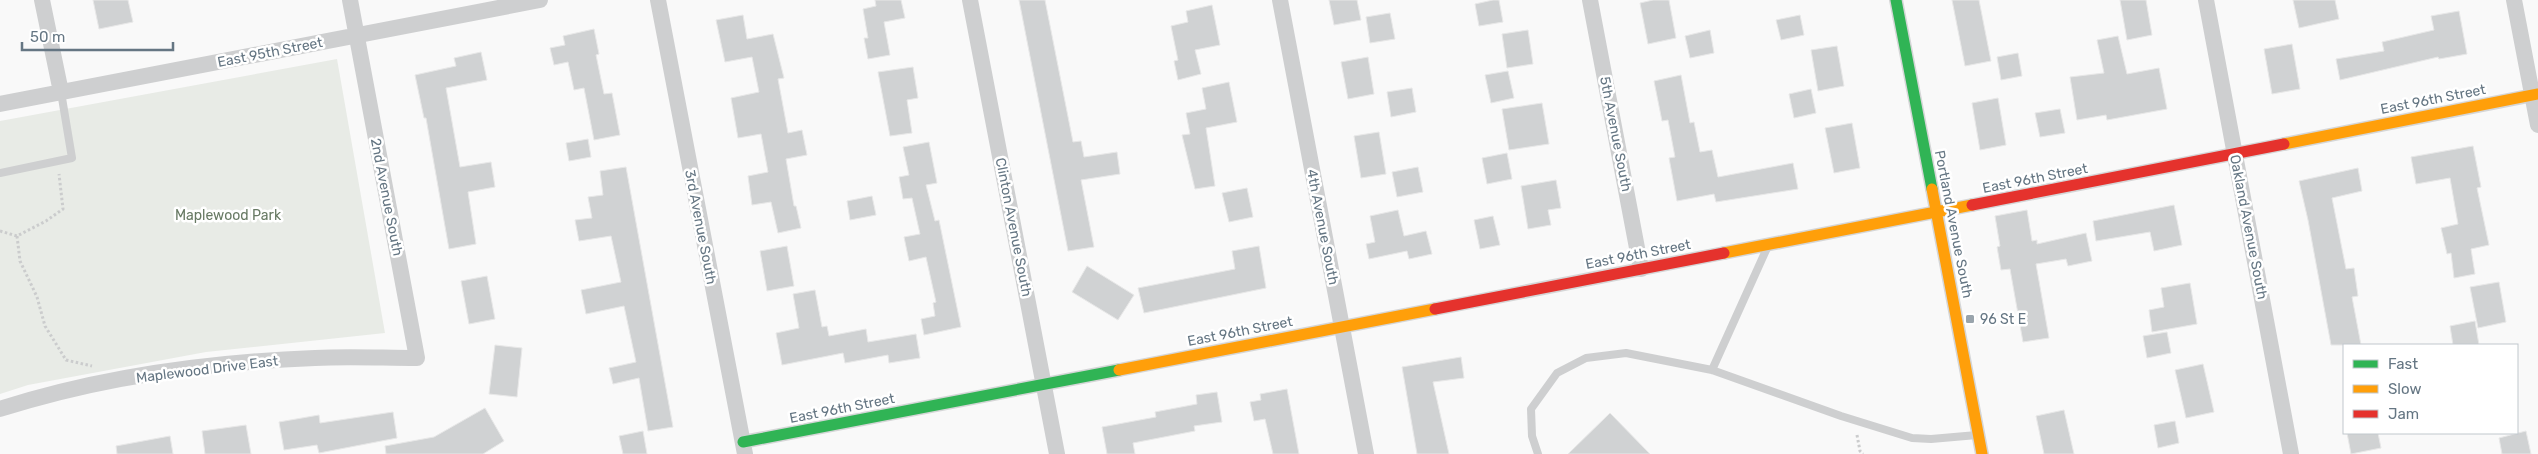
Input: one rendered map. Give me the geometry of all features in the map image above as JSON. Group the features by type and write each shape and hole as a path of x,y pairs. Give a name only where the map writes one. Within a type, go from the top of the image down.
{"street":[{"path":"42,0 61,92"},
{"name":"2nd Avenue South","path":"350,0 417,358"},
{"name":"East 95th Street","path":"0,104 540,0"},
{"name":"3rd Avenue South","path":"658,0 744,448"},
{"name":"Clinton Avenue South","path":"970,0 1057,454"},
{"name":"4th Avenue South","path":"1280,0 1366,454"},
{"name":"5th Avenue South","path":"1590,0 1641,268"},
{"name":"Portland Avenue South","path":"1896,0 1982,454"},
{"name":"Oakland Avenue South","path":"2206,0 2291,454"},
{"path":"2514,0 2535,94 2538,125"},
{"name":"East 96th Street","path":"744,448 1044,384 1937,212 2535,94"},
{"name":"Maplewood Drive East","path":"0,409 115,381 214,366 297,359 417,358"}],"lane":[{"path":"0,173 72,158 61,92"},
{"path":"1712,370 1768,244"},
{"path":"1538,454 1532,436 1531,409 1557,373 1586,358 1626,353 1712,370 1841,416 1912,438 1931,439 1978,434"}],"path":[{"path":"0,231 17,236 46,221 63,208 57,161"},
{"path":"17,236 20,261 37,297 45,326 66,360 102,368 115,381"}],"green space":[{"name":"Maplewood Park","path":"337,59 385,333 206,352 28,385 0,394 0,121"}],"building":[{"path":"93,0 128,0 133,22 99,29"},
{"path":"875,0 901,0 905,18 884,22 890,55 868,59 864,38 868,38 863,9 876,6"},
{"path":"1019,0 1045,0 1073,142 1081,141 1084,157 1117,152 1120,174 1081,180 1094,247 1068,251"},
{"path":"1329,0 1357,0 1361,20 1334,25"},
{"path":"1499,0 1503,22 1479,26 1475,4"},
{"path":"1653,0 1669,0 1676,38 1648,44 1640,3"},
{"path":"1952,0 1979,0 1991,61 1965,66"},
{"path":"2120,0 2146,0 2152,35 2127,40"},
{"path":"2293,0 2335,0 2339,19 2299,28"},
{"path":"1212,5 1220,45 1195,50 1201,74 1178,80 1174,61 1178,60 1171,26 1188,22 1186,11"},
{"path":"2459,11 2467,54 2439,59 2438,57 2340,80 2336,59 2384,51 2382,42 2434,30 2431,16"},
{"path":"1390,13 1395,39 1370,43 1366,17"},
{"path":"743,15 747,39 773,34 784,78 778,79 788,133 802,130 807,155 786,159 794,206 796,206 801,228 778,233 771,202 752,205 748,176 768,172 761,134 738,138 731,98 759,92 752,57 725,62 716,20"},
{"path":"1800,15 1804,35 1781,40 1776,20"},
{"path":"594,29 599,54 596,55 604,94 612,93 620,135 594,140 584,88 574,90 568,62 554,65 550,48 565,45 563,36"},
{"path":"1528,30 1533,64 1507,68 1502,34"},
{"path":"1710,30 1714,53 1690,58 1685,36"},
{"path":"2118,36 2127,74 2159,68 2167,109 2107,120 2106,115 2077,120 2070,77 2104,73 2097,40"},
{"path":"2292,44 2300,89 2272,94 2264,49"},
{"path":"1837,46 1844,86 1818,91 1811,50"},
{"path":"481,52 487,80 446,88 460,167 491,162 495,187 468,192 476,244 449,249 426,118 424,118 415,75 456,66 454,58"},
{"path":"2018,53 2022,76 2001,80 1997,57"},
{"path":"1368,57 1374,94 1348,99 1341,62"},
{"path":"913,67 918,98 907,100 912,133 890,136 878,72"},
{"path":"1508,71 1514,98 1491,103 1485,75"},
{"path":"1681,75 1690,123 1694,122 1700,152 1712,150 1718,177 1793,163 1798,189 1716,202 1714,194 1677,201 1669,158 1675,157 1668,120 1662,121 1654,81"},
{"path":"1229,82 1237,122 1206,128 1215,186 1195,189 1182,135 1190,134 1186,113 1206,109 1202,88"},
{"path":"1412,88 1416,112 1391,117 1387,92"},
{"path":"1811,89 1816,113 1794,118 1789,94"},
{"path":"1998,98 2006,145 1980,150 1972,103"},
{"path":"1542,103 1549,144 1509,150 1502,109"},
{"path":"2060,109 2065,133 2040,137 2035,113"},
{"path":"1852,123 1860,168 1834,173 1825,128"},
{"path":"1379,132 1386,174 1361,178 1354,136"},
{"path":"588,139 591,157 569,161 566,143"},
{"path":"929,142 937,183 926,185 935,221 939,220 961,327 924,335 921,319 935,316 933,303 936,302 926,257 909,261 904,237 920,234 912,198 903,199 899,177 909,175 903,147"},
{"path":"2473,146 2481,187 2477,188 2489,245 2471,249 2475,274 2454,278 2451,253 2447,254 2441,228 2458,224 2450,178 2416,184 2411,157"},
{"path":"1507,153 1512,179 1487,184 1482,158"},
{"path":"626,167 673,427 648,431 639,378 613,384 609,368 636,362 624,306 586,314 581,290 621,282 611,236 579,241 575,220 592,218 588,197 603,195 600,171"},
{"path":"1418,167 1423,192 1397,197 1392,172"},
{"path":"2358,168 2362,191 2332,198 2346,269 2354,268 2358,296 2352,297 2361,344 2331,345 2299,181"},
{"path":"1556,180 1561,208 1548,210 1551,225 1528,229 1521,186"},
{"path":"1247,188 1253,217 1229,222 1222,193"},
{"path":"872,196 876,215 850,220 847,201"},
{"path":"2174,205 2182,245 2154,251 2150,232 2096,241 2093,221"},
{"path":"1398,210 1404,236 1426,231 1432,254 1409,259 1407,251 1369,259 1366,244 1375,242 1370,216"},
{"path":"2027,210 2032,241 2037,240 2037,244 2086,233 2092,261 2068,266 2066,259 2036,264 2049,338 2023,342 2010,269 2001,270 1997,247 2000,246 1995,216"},
{"path":"1493,216 1500,245 1480,249 1474,220"},
{"path":"787,246 794,286 767,291 760,251"},
{"path":"1259,246 1266,288 1144,313 1138,288 1235,269 1232,251"},
{"path":"1087,266 1134,295 1118,320 1072,292"},
{"path":"487,276 495,319 469,324 461,281"},
{"path":"2499,282 2506,322 2478,328 2470,287"},
{"path":"2190,283 2197,324 2152,332 2149,310 2164,307 2161,288"},
{"path":"815,290 822,327 827,326 829,336 866,329 868,342 916,334 920,358 889,363 888,355 845,363 843,353 782,365 776,333 799,328 793,294"},
{"path":"2475,321 2479,344 2453,344 2450,326"},
{"path":"2167,332 2171,353 2147,358 2143,336"},
{"path":"495,345 522,348 517,397 489,394"},
{"path":"1461,357 1464,378 1433,382 1449,454 1417,454 1402,367"},
{"path":"2203,364 2214,412 2186,418 2175,370"},
{"path":"1287,389 1299,454 1273,454 1265,419 1254,421 1250,402 1261,400 1260,394"},
{"path":"1217,392 1222,422 1194,426 1195,431 1133,443 1135,454 1107,454 1102,427 1156,417 1155,412 1197,404 1196,395"},
{"path":"485,408 504,441 483,454 386,454 385,446 434,437"},
{"path":"2064,410 2074,454 2044,454 2036,416"},
{"path":"393,412 397,438 319,453 317,445 284,450 279,422 319,415 320,423"},
{"path":"1610,413 1650,454 1568,454"},
{"path":"2175,421 2179,443 2158,448 2154,425"},
{"path":"246,425 251,454 205,454 202,431"},
{"path":"643,431 647,454 623,454 619,436"},
{"path":"2526,431 2531,454 2502,454 2499,438"},
{"path":"2347,434 2378,434 2381,448 2351,454"},
{"path":"170,436 173,454 117,454 116,446"}],"traffic: fast":[{"path":"1896,0 1932,189"},
{"path":"743,442 1119,370"}],"traffic: slow":[{"path":"2284,144 2538,94"},
{"path":"1932,189 1982,454"},
{"path":"1724,253 1972,205"},
{"path":"1119,370 1435,309"}],"traffic: jam":[{"path":"1972,205 2284,144"},
{"path":"1435,309 1724,253"}],"place":[{"name":"96 St E","path":"1970,319"}]}
